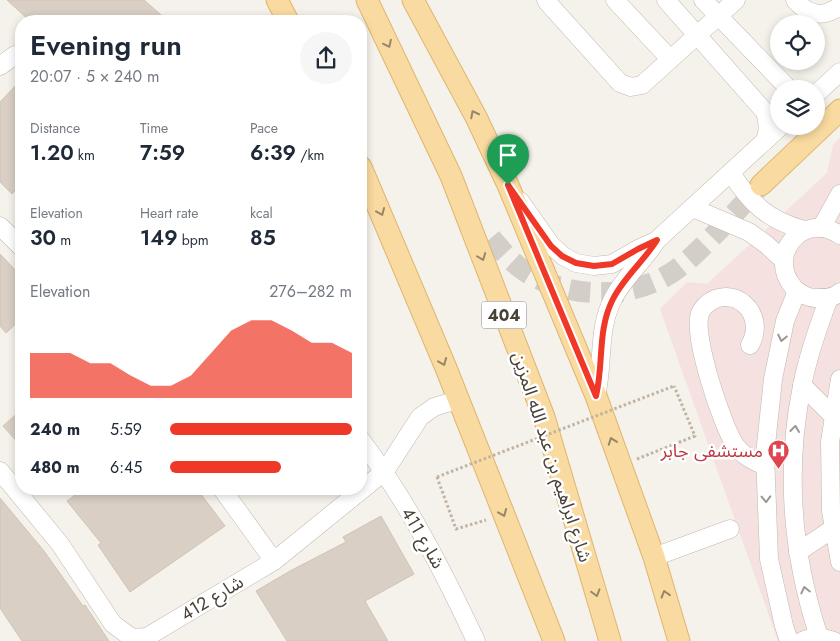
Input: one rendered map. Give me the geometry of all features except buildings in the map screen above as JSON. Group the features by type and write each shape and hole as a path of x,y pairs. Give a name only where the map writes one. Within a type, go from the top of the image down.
{"main road":[{"path":"277,0 285,15"},
{"name":"شارع ابراهيم بن عبد الله المزين","path":"368,0 451,176 544,418 610,641"},
{"path":"413,0 476,117 508,185 596,396 654,557 679,641"},
{"path":"761,185 840,110"},
{"path":"451,176 491,238"},
{"path":"367,181 458,400 554,641"}],"street":[{"path":"546,0 620,84 630,87 642,85 736,0"},
{"path":"615,0 670,60"},
{"path":"666,0 765,112 768,122 768,132 765,141"},
{"path":"703,0 780,80"},
{"path":"796,0 803,8 813,13 826,14 840,6"},
{"path":"0,66 15,55"},
{"path":"825,86 840,72"},
{"path":"596,396 601,372 600,347 602,330 606,314 621,284 648,255 657,240 771,135"},
{"path":"731,173 751,202 776,220 813,229 834,231 840,235"},
{"path":"508,185 551,246 562,256 576,263 594,266 612,264 657,240"},
{"path":"836,296 812,299 797,291 789,282 783,260 787,248 794,238 813,229 840,194"},
{"path":"692,208 749,232 783,260"},
{"path":"0,226 15,241"},
{"path":"789,641 769,559 765,454 773,379 785,322 797,291"},
{"path":"829,640 807,595 798,552 793,511 792,468 795,426 809,356 836,296"},
{"path":"750,345 756,328 752,311 740,300 730,297 717,298 707,304 700,314 699,338 720,412 735,444 745,457 765,466"},
{"path":"840,379 830,442 831,511 840,562"},
{"path":"802,385 834,417"},
{"name":"شارع 412","path":"367,486 385,471 420,417 434,407 458,400"},
{"name":"شارع 411","path":"367,448 385,471 439,563 476,641"},
{"name":"شارع 412","path":"0,470 15,488"},
{"name":"شارع 412","path":"20,495 60,544 113,624 132,638 147,637 274,561 355,495"},
{"path":"226,495 274,561"},
{"path":"798,552 834,528"},
{"path":"654,557 730,529"},
{"path":"802,641 809,638 840,639"}],"path":[{"path":"504,515 456,529 437,477 674,386 695,436 621,465"}],"shaded area":[{"name":"مستشفى جابر","path":"840,138 840,641 778,641 660,309 687,282 707,284 827,173 833,145"}],"tunnel":[{"path":"491,238 516,265 544,281 563,288 584,292 605,293 625,290 645,285 664,277 681,266 712,237 761,185"}],"place":[{"name":"مستشفى جابر","path":"779,470"}],"route":[{"path":"508,185 522,202 551,246 562,256 576,263 594,266 612,264 657,240 648,255 621,284 606,314 600,347 601,372 596,396 574,344 508,185"}]}
